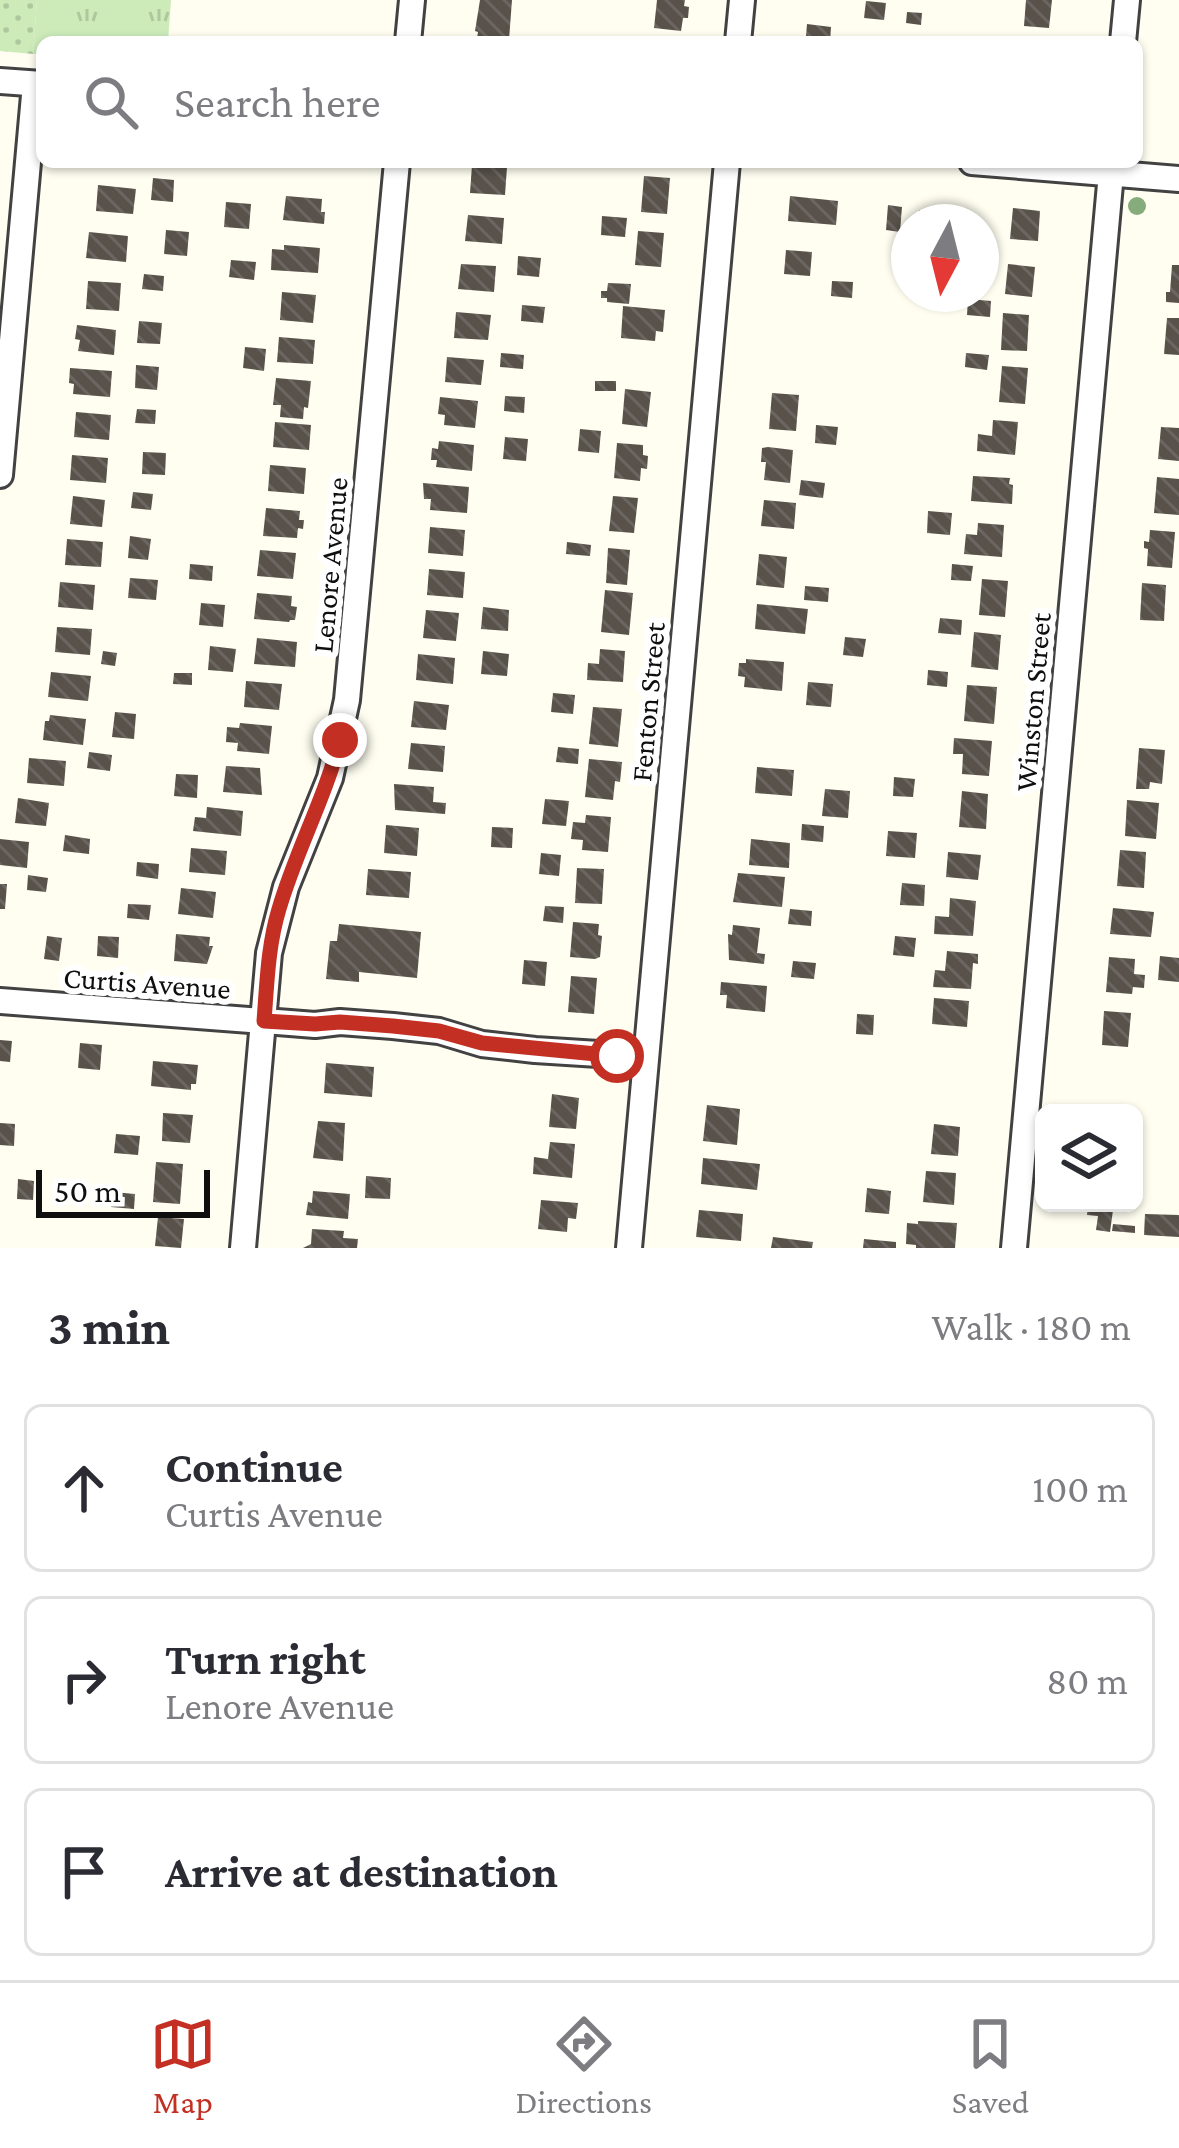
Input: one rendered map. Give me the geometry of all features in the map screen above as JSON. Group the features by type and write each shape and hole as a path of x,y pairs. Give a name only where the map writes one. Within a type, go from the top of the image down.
{"street":[{"path":"409,36 412,0"},
{"path":"739,36 742,0"},
{"path":"1124,36 1127,0"},
{"path":"0,81 36,84"},
{"path":"0,475 36,114"},
{"name":"Lenore Avenue","path":"243,1248 269,953 277,916 330,778 347,700 396,168"},
{"name":"Fenton Street","path":"628,1248 726,168"},
{"path":"1111,168 1179,179"},
{"name":"Winston Street","path":"1013,1248 1111,168"},
{"name":"Curtis Avenue","path":"0,1001 393,1026 500,1046 646,1057"}],"green space":[{"path":"0,0 37,0 33,54 0,51"},
{"path":"37,0 171,0 168,36 36,36 33,54"}],"building":[{"path":"480,0 512,0 509,36 477,36"},
{"path":"657,0 685,0 688,18 683,18 681,31 654,28"},
{"path":"1026,0 1052,0 1049,28 1024,26"},
{"path":"866,1 886,3 884,20 864,18"},
{"path":"907,12 922,13 921,25 906,23"},
{"path":"807,24 831,27 830,36 806,36"},
{"path":"472,168 507,168 505,195 470,193"},
{"path":"644,176 670,178 667,214 641,212"},
{"path":"153,178 174,180 173,202 151,200"},
{"path":"98,185 136,189 133,214 96,211"},
{"path":"286,196 322,199 324,224 283,220"},
{"path":"790,196 838,201 836,225 788,221"},
{"path":"226,202 251,204 249,229 224,227"},
{"path":"888,205 891,231 886,230"},
{"path":"1013,208 1040,211 1038,241 1010,239"},
{"path":"468,215 504,218 502,244 465,241"},
{"path":"602,216 627,218 625,237 601,235"},
{"path":"166,230 189,232 187,256 164,254"},
{"path":"638,231 664,233 661,267 635,265"},
{"path":"89,232 128,236 126,262 86,258"},
{"path":"284,245 320,248 318,273 271,270 272,249 284,250"},
{"path":"786,250 812,252 810,276 784,274"},
{"path":"518,256 541,258 539,277 517,275"},
{"path":"231,260 256,262 254,280 229,277"},
{"path":"461,264 496,266 494,292 458,289"},
{"path":"1008,264 1035,267 1032,297 1005,294"},
{"path":"1172,265 1179,265 1179,303 1166,302"},
{"path":"144,274 164,276 163,291 142,289"},
{"path":"88,281 121,283 119,311 86,309"},
{"path":"832,281 853,282 852,298 831,296"},
{"path":"608,283 631,284 629,304 601,298"},
{"path":"282,292 316,295 313,323 280,320"},
{"path":"522,305 545,307 543,323 521,321"},
{"path":"623,306 665,310 663,332 656,331 655,341 621,338"},
{"path":"456,312 491,315 488,340 454,338"},
{"path":"967,312 990,312 990,317"},
{"path":"1003,313 1029,315 1027,351 1001,350"},
{"path":"1167,318 1179,318 1179,355 1164,354"},
{"path":"139,321 162,323 160,344 137,343"},
{"path":"77,325 116,330 114,355 78,351"},
{"path":"279,337 315,340 313,364 277,362"},
{"path":"245,347 266,349 264,371 243,368"},
{"path":"501,353 524,355 523,369 500,367"},
{"path":"966,353 989,355 987,370 965,367"},
{"path":"447,357 484,360 481,385 445,382"},
{"path":"136,365 159,367 157,390 135,388"},
{"path":"1002,366 1028,368 1025,404 999,402"},
{"path":"70,368 112,371 110,397 73,394"},
{"path":"276,378 311,381 303,419 280,417 281,405 273,405"},
{"path":"595,381 616,381 616,391 595,391"},
{"path":"625,389 651,392 647,427 622,424"},
{"path":"772,393 799,395 796,431 769,429"},
{"path":"505,396 525,397 524,413 504,411"},
{"path":"440,397 478,401 475,428 444,425 445,415 438,414"},
{"path":"137,409 156,410 155,424 135,423"},
{"path":"76,412 111,415 109,440 74,437"},
{"path":"993,420 1018,422 1015,455 977,451 978,434 992,436"},
{"path":"275,422 311,425 309,450 273,447"},
{"path":"816,425 838,427 836,445 815,443"},
{"path":"1161,427 1179,428 1179,461 1158,459"},
{"path":"580,429 601,431 599,453 578,451"},
{"path":"505,437 528,439 526,461 503,459"},
{"path":"439,441 474,445 472,471 436,467 432,448 438,449"},
{"path":"617,443 643,445 647,469 641,468 640,481 614,478"},
{"path":"762,448 793,450 790,483 764,480"},
{"path":"143,452 166,453 165,475 142,474"},
{"path":"72,455 108,458 106,483 70,480"},
{"path":"270,465 306,468 304,494 268,491"},
{"path":"973,476 1010,478 1012,504 971,501"},
{"path":"1157,477 1179,479 1179,515 1154,513"},
{"path":"801,480 825,483 823,498 799,495"},
{"path":"423,483 469,487 467,513 430,510 431,499 424,499"},
{"path":"133,492 153,494 151,510 131,508"},
{"path":"73,496 105,500 102,527 70,524"},
{"path":"613,496 638,498 634,533 609,531"},
{"path":"764,500 796,503 794,529 761,526"},
{"path":"266,508 300,511 303,529 298,528 297,538 263,536"},
{"path":"928,511 952,513 950,535 927,533"},
{"path":"978,523 1004,525 1002,557 964,554 966,534 977,535"},
{"path":"430,527 465,530 463,556 428,553"},
{"path":"1150,530 1175,532 1172,568 1147,566 1144,541 1149,542"},
{"path":"130,536 151,539 148,560 128,558"},
{"path":"67,539 103,542 101,567 65,565"},
{"path":"567,542 591,545 590,556 566,554"},
{"path":"608,548 630,550 627,585 606,583"},
{"path":"260,550 296,553 293,579 257,576"},
{"path":"759,554 787,557 784,588 756,585"},
{"path":"190,564 213,566 212,581 189,579"},
{"path":"952,564 973,566 971,581 951,580"},
{"path":"429,569 465,572 463,598 427,595"},
{"path":"130,578 158,580 156,600 128,598"},
{"path":"982,579 1008,581 1005,617 979,615"},
{"path":"60,582 95,585 93,610 58,607"},
{"path":"1142,583 1166,585 1164,621 1140,620"},
{"path":"805,586 829,588 828,602 804,600"},
{"path":"605,590 633,593 629,635 601,632"},
{"path":"257,593 292,596 295,620 254,619"},
{"path":"201,603 225,605 223,627 199,625"},
{"path":"757,604 808,609 805,634 755,629"},
{"path":"483,607 509,610 508,631 481,629"},
{"path":"426,610 459,613 456,641 423,638"},
{"path":"940,618 962,620 961,635 938,633"},
{"path":"57,627 92,629 90,655 55,652"},
{"path":"974,632 1001,635 998,670 971,667"},
{"path":"845,637 866,639 863,657 843,655"},
{"path":"257,638 297,642 295,667 254,664"},
{"path":"210,646 236,649 233,672 208,670"},
{"path":"600,649 625,651 623,682 587,680 588,663 599,664"},
{"path":"103,651 117,653 115,666 101,664"},
{"path":"483,651 509,654 507,676 481,674"},
{"path":"418,654 455,658 453,684 416,680"},
{"path":"746,659 784,662 782,691 744,687 745,677 738,676 739,663"},
{"path":"928,670 948,672 947,687 927,685"},
{"path":"51,672 91,676 88,701 48,697"},
{"path":"174,673 192,673 192,685 173,684"},
{"path":"246,681 282,684 279,710 244,707"},
{"path":"808,682 833,684 831,707 806,705"},
{"path":"967,685 997,687 994,724 964,721"},
{"path":"553,693 575,695 573,714 551,712"},
{"path":"414,701 449,705 446,730 411,727"},
{"path":"593,707 622,709 618,747 589,744"},
{"path":"115,712 136,714 134,739 112,737"},
{"path":"50,715 86,719 83,745 43,740"},
{"path":"240,723 272,726 269,754 237,751 238,743 226,742 227,727 239,728"},
{"path":"954,738 992,741 989,776 962,774 963,754 953,754"},
{"path":"411,743 445,746 443,772 408,769"},
{"path":"558,747 579,749 578,764 556,762"},
{"path":"1139,748 1165,750 1162,784 1150,782 1149,789 1136,789"},
{"path":"89,752 112,755 110,771 87,768"},
{"path":"29,758 66,761 64,786 27,783"},
{"path":"589,759 622,762 613,800 585,797"},
{"path":"226,766 260,768 262,795 223,792"},
{"path":"757,767 794,770 792,796 755,793"},
{"path":"176,774 198,775 197,798 174,796"},
{"path":"894,777 915,779 913,797 893,796"},
{"path":"394,784 434,787 433,802 446,803 445,814 395,810"},
{"path":"825,789 850,791 848,818 822,816"},
{"path":"962,791 988,794 986,829 959,827"},
{"path":"18,798 49,803 46,826 15,823"},
{"path":"545,799 569,801 566,826 542,824"},
{"path":"1127,800 1159,803 1156,839 1125,836"},
{"path":"207,807 243,811 241,836 193,831 195,817 206,818"},
{"path":"586,815 611,817 608,852 582,850 583,840 571,839 573,822 585,823"},
{"path":"802,824 824,826 823,842 801,840"},
{"path":"386,825 419,828 417,856 384,853"},
{"path":"492,827 513,828 512,848 491,847"},
{"path":"888,831 917,833 915,858 886,856"},
{"path":"65,835 90,839 89,854 63,851"},
{"path":"0,839 29,842 27,868 0,865"},
{"path":"751,839 790,843 789,868 749,865"},
{"path":"191,848 227,851 225,875 189,872"},
{"path":"1120,850 1146,852 1144,888 1117,886"},
{"path":"948,852 981,855 978,880 946,877"},
{"path":"541,853 561,855 559,876 539,874"},
{"path":"137,862 159,864 158,879 136,876"},
{"path":"577,868 604,869 602,904 575,903"},
{"path":"368,869 411,872 409,898 366,895"},
{"path":"738,873 785,877 782,907 733,902"},
{"path":"28,875 48,878 46,892 27,890"},
{"path":"902,883 925,885 924,906 900,905"},
{"path":"0,884 7,884 5,909 0,909"},
{"path":"181,888 216,892 213,918 178,914"},
{"path":"950,898 976,901 973,936 934,934 935,916 949,917"},
{"path":"128,904 151,905 149,920 127,918"},
{"path":"545,906 564,907 563,923 543,921"},
{"path":"1113,908 1154,912 1151,937 1110,934"},
{"path":"790,909 812,911 811,926 788,924"},
{"path":"573,922 599,924 600,957 570,957"},
{"path":"339,924 421,932 417,978 359,972 359,982 326,979 330,941 337,941"},
{"path":"733,925 760,928 757,953 765,954 764,964 729,960 728,934 732,935"},
{"path":"176,934 210,937 209,946 213,946 207,964 174,961"},
{"path":"47,936 62,938 59,961 44,959"},
{"path":"98,936 119,937 118,958 97,956"},
{"path":"895,936 916,938 914,957 893,955"},
{"path":"947,951 978,954 971,989 933,987 935,970 945,971"},
{"path":"1160,956 1179,958 1179,982 1158,980"},
{"path":"1109,957 1135,959 1134,974 1145,975 1144,988 1133,987 1132,994 1106,992"},
{"path":"524,960 547,962 545,986 522,984"},
{"path":"793,961 816,963 814,979 791,977"},
{"path":"571,976 597,978 594,1014 568,1012"},
{"path":"721,982 767,986 765,1012 726,1008"},
{"path":"934,998 969,1001 967,1027 932,1024"},
{"path":"1104,1011 1131,1013 1128,1047 1102,1045"},
{"path":"857,1014 874,1015 873,1035 856,1034"},
{"path":"0,1040 12,1041 10,1062 0,1061"},
{"path":"80,1043 102,1045 100,1070 78,1068"},
{"path":"153,1061 198,1065 196,1084 191,1084 191,1090 151,1086"},
{"path":"326,1063 374,1067 372,1097 324,1093"},
{"path":"552,1094 579,1098 576,1129 549,1127"},
{"path":"707,1105 740,1109 737,1145 703,1141"},
{"path":"163,1113 193,1115 190,1143 162,1141"},
{"path":"318,1121 345,1123 343,1161 313,1158"},
{"path":"0,1123 15,1124 14,1146 0,1145"},
{"path":"934,1124 960,1127 958,1156 931,1154"},
{"path":"116,1134 140,1136 138,1155 114,1153"},
{"path":"550,1142 575,1144 572,1178 533,1174 534,1157 548,1159"},
{"path":"703,1158 760,1164 757,1190 701,1184"},
{"path":"156,1162 183,1164 180,1204 153,1202"},
{"path":"926,1171 956,1173 954,1205 923,1202"},
{"path":"366,1176 391,1178 390,1199 365,1198"},
{"path":"18,1179 34,1181 33,1200 17,1199"},
{"path":"867,1188 891,1191 889,1214 865,1212"},
{"path":"313,1191 350,1194 348,1219 306,1215"},
{"path":"113,1192 135,1194 134,1209 111,1207"},
{"path":"541,1200 578,1203 576,1219 568,1218 567,1232 538,1229"},
{"path":"699,1210 743,1214 741,1241 696,1237"},
{"path":"1113,1212 1110,1232 1096,1230 1098,1216 1087,1215"},
{"path":"1145,1214 1179,1215 1179,1237 1144,1235"},
{"path":"158,1217 184,1219 181,1248 155,1246"},
{"path":"907,1223 957,1223 955,1248 906,1244"},
{"path":"1113,1224 1135,1226 1135,1233 1112,1231"},
{"path":"312,1229 344,1231 343,1238 358,1239 357,1248 303,1248 311,1244"},
{"path":"773,1237 813,1242 812,1248 771,1248"},
{"path":"864,1239 896,1242 896,1248 863,1248"}],"route":[{"path":"340,740 277,916 264,1021 393,1026 439,1031 482,1043 617,1056"}]}
